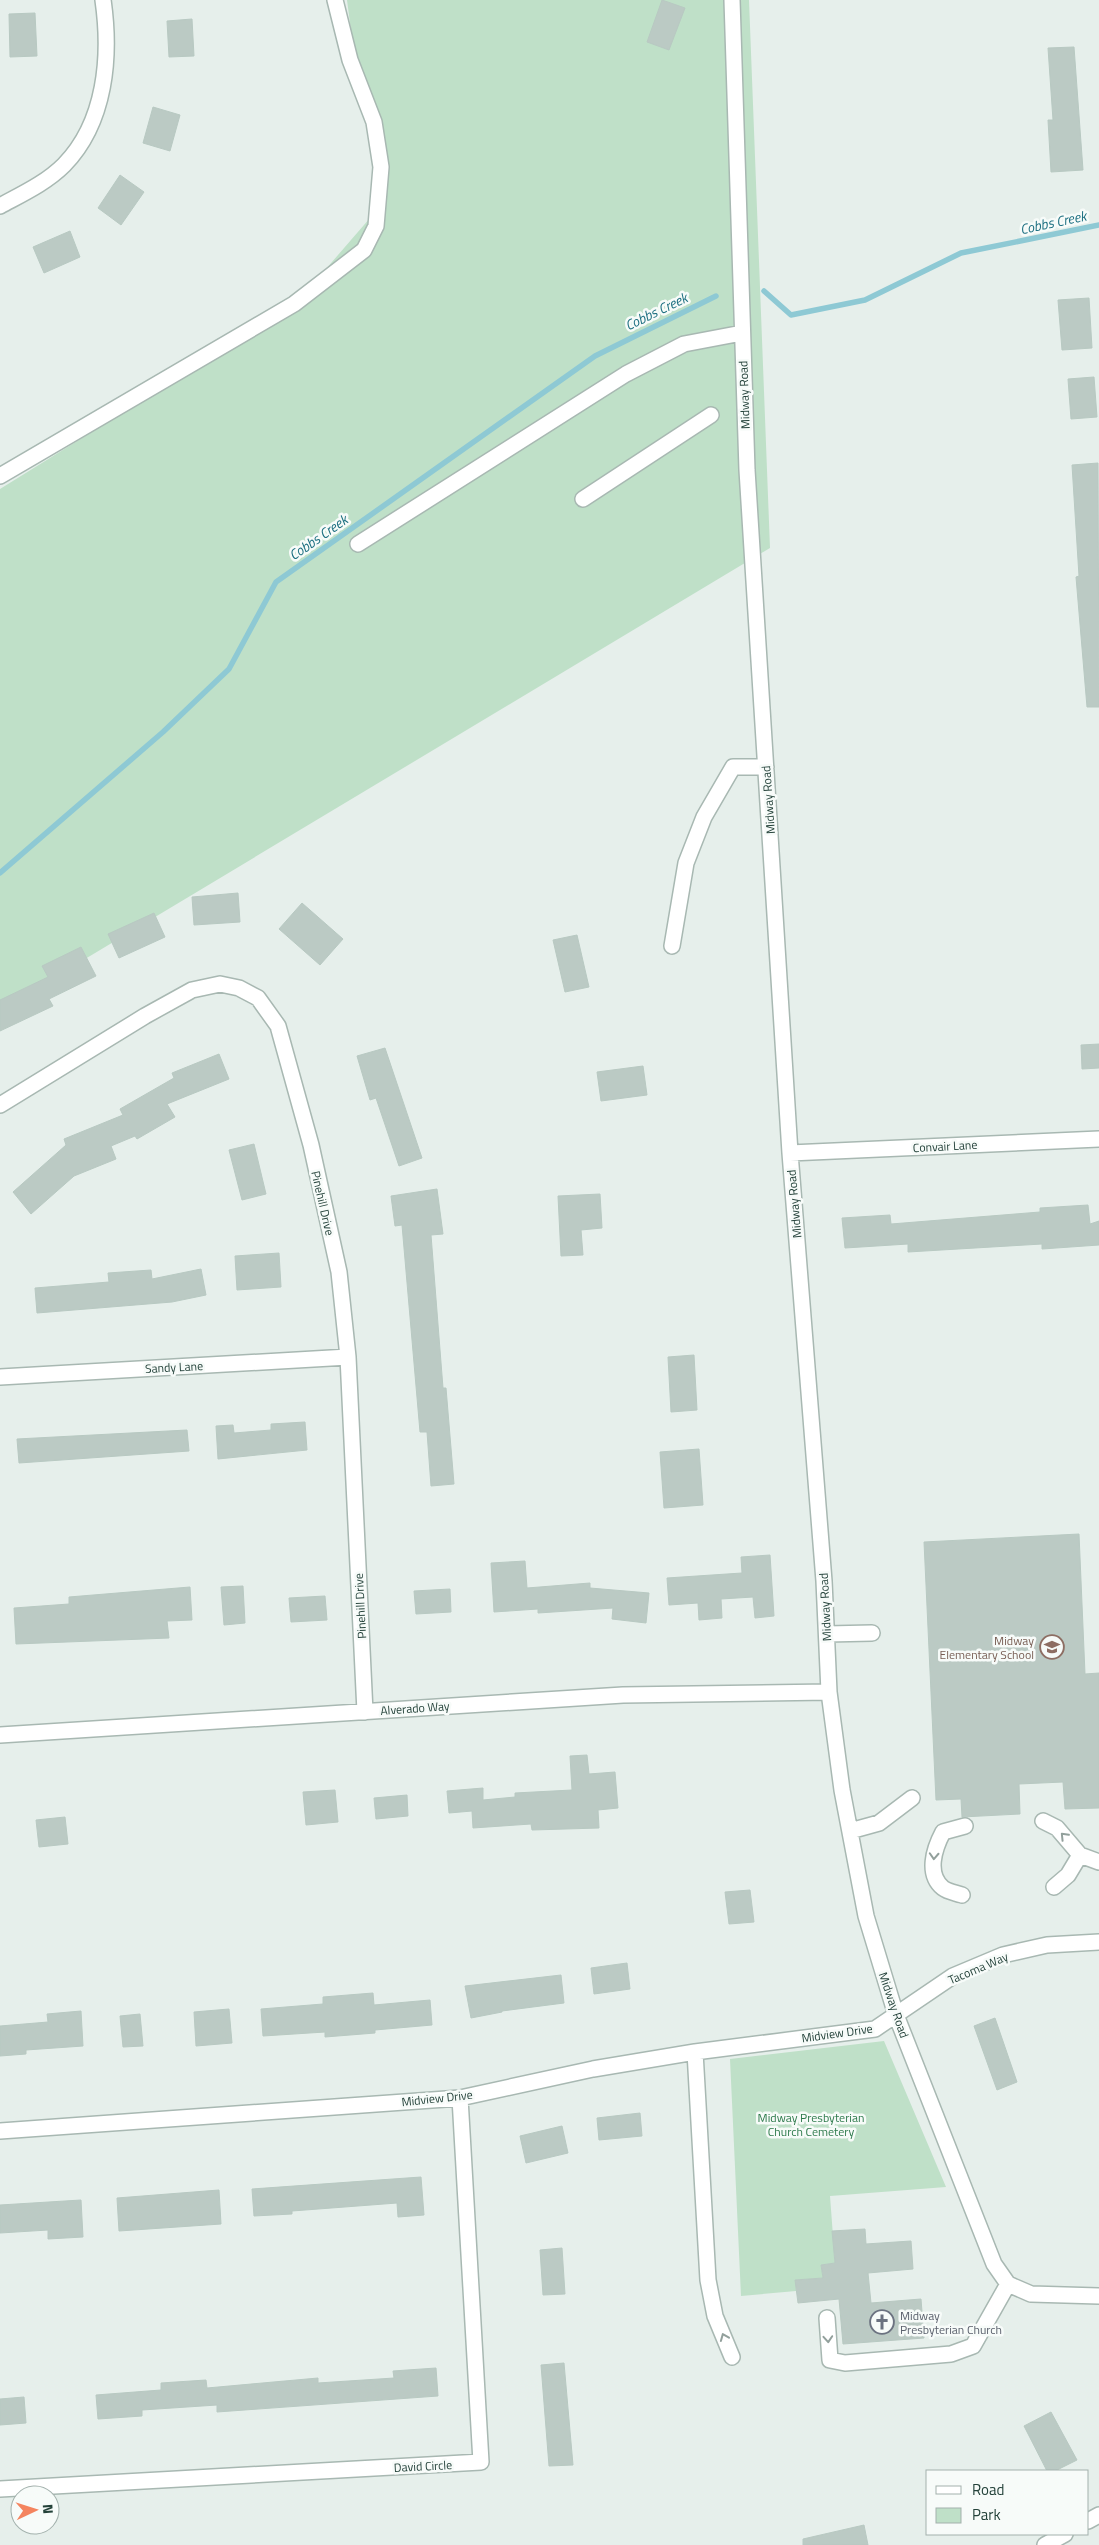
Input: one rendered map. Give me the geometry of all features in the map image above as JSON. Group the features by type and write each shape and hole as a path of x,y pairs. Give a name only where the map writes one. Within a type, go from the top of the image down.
{"street":[{"path":"0,206 33,188 63,166 81,144 95,114 104,79 106,25 102,0"},
{"path":"0,476 294,304 364,250 376,226 381,167 374,122 350,60 335,0"},
{"name":"Midway Road","path":"732,0 747,470 790,1153 827,1634 829,1692 842,1790 866,1916 896,2015 980,2232 994,2264 1008,2284"},
{"path":"358,544 626,374 684,344 711,337 742,333"},
{"path":"583,499 711,415"},
{"path":"672,946 686,862 704,817 733,767 766,767"},
{"name":"Pinehill Drive","path":"0,1105 145,1016 192,990 220,984 239,988 258,998 278,1026 311,1146 339,1272 348,1357 365,1712"},
{"name":"Convair Lane","path":"790,1153 1099,1139"},
{"name":"Sandy Lane","path":"0,1377 348,1357"},
{"path":"827,1634 872,1633"},
{"name":"Alverado Way","path":"0,1735 623,1695 829,1692"},
{"path":"850,1831 879,1823 912,1798"},
{"path":"1043,1822 1057,1828 1080,1855 1099,1862"},
{"path":"962,1896 943,1888 933,1874 934,1848 943,1832 965,1826"},
{"path":"1054,1888 1068,1875 1080,1855"},
{"name":"Tacoma Way","path":"896,2015 953,1976 1002,1955 1047,1946 1099,1942"},
{"name":"Midview Drive","path":"0,2131 460,2098 593,2069 695,2052 875,2029 896,2015"},
{"path":"695,2052 708,2280 716,2316 732,2357"},
{"name":"David Circle","path":"0,2489 481,2462 460,2098"},
{"path":"827,2318 830,2360 845,2363 951,2354 973,2346 1008,2284 1031,2294 1099,2296"},
{"path":"1046,2545 1063,2535"}],"green space":[{"path":"347,0 749,0 770,548 0,1010 0,489 293,307 383,203 355,62"},
{"name":"Midway Presbyterian Church Cemetery","path":"884,2041 946,2187 830,2196 835,2263 821,2265 823,2278 796,2280 796,2291 741,2296 730,2059"}],"building":[{"path":"662,0 685,8 669,50 647,42"},
{"path":"35,13 37,56 10,57 9,14"},
{"path":"192,19 194,56 169,57 167,21"},
{"path":"1074,47 1083,170 1051,172 1048,120 1053,120 1048,48"},
{"path":"153,107 180,115 170,151 143,143"},
{"path":"120,175 144,192 121,225 98,208"},
{"path":"70,231 80,257 44,273 33,247"},
{"path":"1089,298 1092,348 1062,350 1058,300"},
{"path":"1094,377 1097,417 1071,419 1068,379"},
{"path":"1098,463 1099,707 1087,707 1076,577 1079,576 1072,465"},
{"path":"238,893 240,922 194,925 192,897"},
{"path":"302,903 343,939 320,965 279,929"},
{"path":"154,913 165,937 119,958 108,934"},
{"path":"577,935 589,987 565,992 553,940"},
{"path":"81,947 96,976 49,999 53,1006 0,1031 0,1000 48,977 42,966"},
{"path":"1099,1044 1099,1068 1082,1069 1081,1045"},
{"path":"385,1048 422,1158 399,1166 376,1098 370,1100 357,1056"},
{"path":"219,1054 229,1079 167,1104 175,1117 137,1139 135,1136 111,1146 116,1159 74,1176 31,1214 13,1192 66,1145 64,1139 123,1115 120,1109 174,1078 172,1073"},
{"path":"643,1066 647,1095 601,1101 597,1072"},
{"path":"254,1144 266,1194 242,1200 229,1150"},
{"path":"437,1189 443,1234 431,1235 443,1388 446,1388 454,1484 431,1486 427,1432 420,1432 402,1225 395,1226 391,1196"},
{"path":"600,1194 602,1228 581,1230 583,1255 561,1256 558,1196"},
{"path":"1088,1205 1090,1224 1099,1221 1099,1245 1042,1249 1042,1244 908,1252 908,1244 845,1248 842,1218 890,1215 891,1224 1040,1212 1040,1208"},
{"path":"279,1253 281,1287 237,1290 235,1256"},
{"path":"201,1269 206,1295 172,1302 37,1313 35,1288 109,1282 108,1273 151,1270 152,1279"},
{"path":"694,1355 697,1410 671,1412 668,1357"},
{"path":"305,1422 307,1450 218,1459 216,1426 233,1425 234,1433 271,1430 271,1424"},
{"path":"187,1430 189,1451 19,1463 17,1439"},
{"path":"699,1449 703,1505 664,1508 660,1452"},
{"path":"1079,1534 1085,1674 1099,1673 1099,1808 1065,1809 1063,1782 1019,1784 1020,1814 962,1817 961,1799 936,1800 924,1542"},
{"path":"770,1555 774,1616 755,1618 753,1597 721,1599 722,1618 699,1620 698,1603 669,1605 667,1578 742,1573 741,1557"},
{"path":"525,1561 527,1588 590,1583 590,1588 649,1593 646,1623 612,1619 613,1608 538,1613 538,1609 494,1612 491,1563"},
{"path":"243,1586 245,1623 224,1625 221,1587"},
{"path":"190,1587 192,1620 167,1621 169,1638 16,1644 14,1608 69,1604 69,1597"},
{"path":"450,1589 451,1612 416,1614 414,1591"},
{"path":"325,1596 327,1620 291,1622 289,1598"},
{"path":"587,1755 589,1774 615,1772 618,1808 598,1810 599,1828 532,1830 531,1824 473,1828 472,1811 449,1813 447,1791 483,1788 483,1800 515,1797 515,1793 572,1790 570,1756"},
{"path":"335,1790 338,1822 306,1825 303,1792"},
{"path":"407,1795 408,1816 376,1819 374,1798"},
{"path":"65,1817 68,1844 39,1847 36,1820"},
{"path":"750,1890 754,1922 729,1924 725,1892"},
{"path":"627,1963 630,1989 594,1994 591,1968"},
{"path":"561,1975 564,2003 502,2011 471,2018 465,1986"},
{"path":"373,1993 374,2005 430,2000 432,2025 375,2030 375,2033 325,2037 325,2032 263,2036 261,2009 323,2004 323,1997"},
{"path":"229,2009 232,2043 196,2046 194,2012"},
{"path":"81,2011 83,2046 26,2050 26,2054 0,2056 0,2026 48,2022 47,2014"},
{"path":"140,2014 143,2046 123,2047 120,2016"},
{"path":"995,2018 1017,2082 997,2090 974,2026"},
{"path":"640,2113 642,2136 599,2140 597,2118"},
{"path":"562,2126 568,2153 526,2163 520,2136"},
{"path":"421,2177 424,2215 398,2217 397,2203 292,2211 292,2214 254,2216 252,2189"},
{"path":"219,2190 221,2224 119,2231 117,2198"},
{"path":"81,2200 83,2237 48,2239 48,2230 0,2233 0,2205"},
{"path":"865,2229 866,2244 911,2241 913,2269 868,2273 871,2303 921,2299 924,2338 843,2344 839,2299 798,2303 795,2280 823,2278 821,2265 835,2263 832,2231"},
{"path":"562,2248 565,2294 543,2295 540,2250"},
{"path":"564,2363 573,2465 549,2466 541,2365"},
{"path":"436,2368 438,2396 217,2412 217,2405 142,2410 142,2416 98,2419 96,2395 161,2390 161,2383 206,2380 207,2388 318,2378 318,2383 394,2378 393,2371"},
{"path":"24,2397 26,2423 0,2425 0,2399"},
{"path":"1051,2412 1077,2460 1057,2470 1046,2470 1024,2426"},
{"path":"864,2525 868,2545 803,2545 803,2539"}],"waterway":[{"name":"Cobbs Creek","path":"764,291 791,315 865,300 961,253 1099,225"},
{"name":"Cobbs Creek","path":"0,873 163,732 229,669 276,582 595,356 716,296"}],"place":[{"name":"Midway Elementary School","path":"1052,1647"},
{"name":"Midway Presbyterian Church","path":"882,2322"}]}
